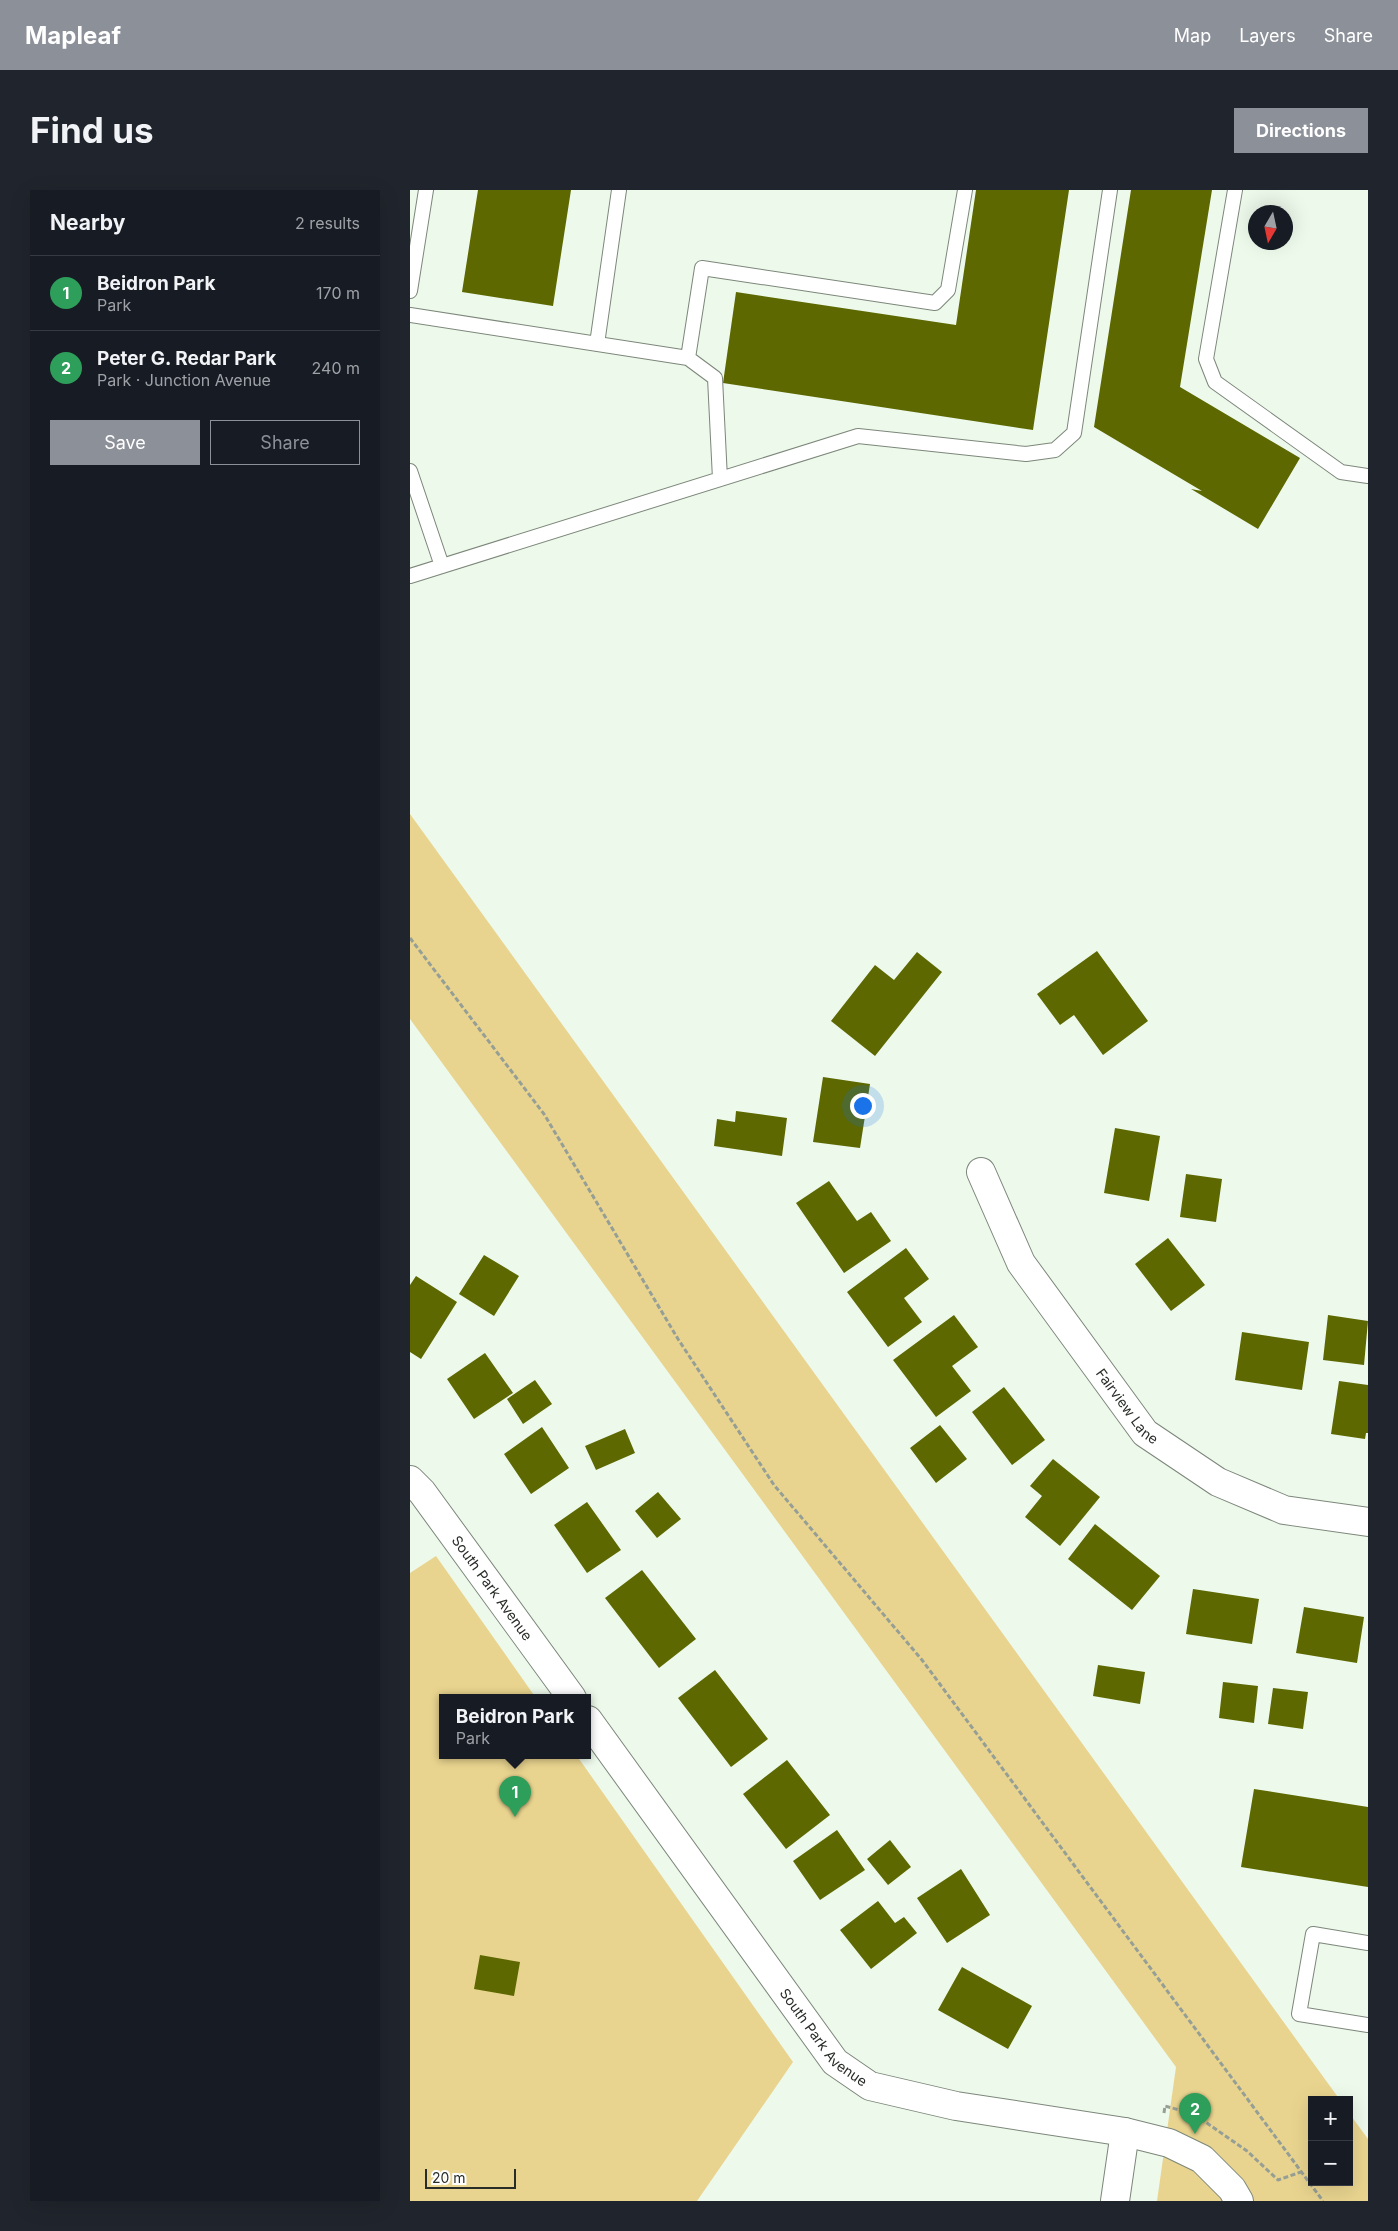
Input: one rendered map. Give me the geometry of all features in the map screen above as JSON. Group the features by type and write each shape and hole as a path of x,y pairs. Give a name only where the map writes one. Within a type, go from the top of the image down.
{"street":[{"name":"Fairview Lane","path":"981,1172 1021,1262 1145,1434 1218,1482 1284,1510 1368,1522"},
{"name":"South Park Avenue","path":"410,1480 422,1492 569,1694"},
{"name":"South Park Avenue","path":"591,1724 835,2062 870,2086 956,2106 1125,2132 1169,2143 1202,2159 1232,2189 1239,2201"},
{"path":"1115,2201 1125,2132"}],"lane":[{"path":"410,291 426,190"},
{"path":"596,344 619,190"},
{"path":"688,358 702,268 935,303 948,290 965,190"},
{"path":"410,576 858,436 1026,454 1055,450 1074,434 1110,190"},
{"path":"1235,190 1206,359 1215,382 1341,472 1368,476"},
{"path":"410,315 688,358 715,378 720,479"},
{"path":"410,471 442,566"},
{"path":"1368,1943 1313,1934 1299,2014 1368,2025"}],"path":[{"path":"410,938 544,1114 678,1339 774,1485 922,1660 1323,2201"}],"shaded area":[{"path":"410,814 1337,2096 1308,2096 1308,2186 1353,2186 1353,2118 1368,2139 1368,2201 1157,2201 1176,2067 410,1019"},
{"path":"436,1556 533,1694 439,1694 439,1759 579,1759 793,2062 697,2201 410,2201 410,1573"}],"building":[{"path":"478,190 571,190 553,306 462,292"},
{"path":"976,190 1069,190 1033,430 723,383 736,292 956,325"},
{"path":"1131,190 1212,190 1180,387 1300,458 1258,529 1191,489 1202,491 1094,427"},
{"path":"1097,951 1148,1021 1103,1055 1074,1015 1060,1025 1037,994"},
{"path":"917,952 942,972 875,1056 831,1021 875,965 894,980"},
{"path":"823,1077 870,1084 860,1148 813,1142"},
{"path":"736,1111 787,1118 782,1156 714,1146 717,1119 735,1122"},
{"path":"1115,1128 1160,1136 1149,1201 1104,1193"},
{"path":"1186,1174 1222,1179 1216,1222 1180,1217"},
{"path":"829,1181 857,1221 871,1212 891,1241 844,1273 796,1203"},
{"path":"1168,1238 1205,1285 1171,1311 1135,1264"},
{"path":"906,1248 929,1279 904,1298 922,1322 888,1347 847,1292"},
{"path":"484,1255 519,1276 494,1316 459,1294"},
{"path":"416,1276 457,1302 421,1359 410,1352 410,1285"},
{"path":"954,1315 978,1347 952,1366 971,1391 936,1417 893,1360"},
{"path":"1328,1315 1368,1321 1364,1365 1323,1360"},
{"path":"1242,1332 1309,1342 1302,1390 1235,1380"},
{"path":"485,1353 513,1393 474,1419 447,1379"},
{"path":"535,1380 552,1404 523,1424 507,1399"},
{"path":"1339,1381 1368,1385 1368,1433 1366,1433 1365,1439 1331,1434"},
{"path":"1004,1387 1045,1440 1012,1465 972,1412"},
{"path":"940,1425 967,1459 936,1483 910,1448"},
{"path":"542,1427 569,1468 531,1494 504,1454"},
{"path":"625,1429 635,1453 596,1470 585,1446"},
{"path":"1053,1459 1100,1497 1060,1546 1025,1517 1042,1496 1030,1486"},
{"path":"658,1492 681,1519 657,1538 635,1511"},
{"path":"587,1502 621,1550 587,1573 554,1525"},
{"path":"1095,1524 1160,1576 1132,1610 1068,1559"},
{"path":"642,1570 696,1639 659,1668 605,1598"},
{"path":"1193,1589 1259,1599 1252,1644 1186,1634"},
{"path":"1304,1607 1364,1617 1357,1663 1296,1653"},
{"path":"1098,1665 1145,1672 1140,1704 1093,1696"},
{"path":"715,1670 768,1739 731,1767 678,1698"},
{"path":"1223,1682 1258,1686 1254,1723 1219,1718"},
{"path":"1273,1688 1308,1692 1303,1729 1268,1724"},
{"path":"787,1760 830,1815 786,1849 743,1794"},
{"path":"1254,1789 1368,1807 1368,1887 1241,1867"},
{"path":"837,1830 865,1870 820,1900 793,1861"},
{"path":"890,1840 911,1867 888,1885 867,1859"},
{"path":"961,1869 990,1915 947,1943 917,1898"},
{"path":"878,1901 895,1923 904,1917 917,1933 871,1969 840,1930"},
{"path":"480,1955 520,1962 514,1996 474,1989"},
{"path":"962,1967 1032,2006 1008,2049 938,2010"}],"place":[{"name":"Beidron Park","path":"515,1817"},
{"name":"Peter G. Redar Park","path":"1195,2134"}]}
